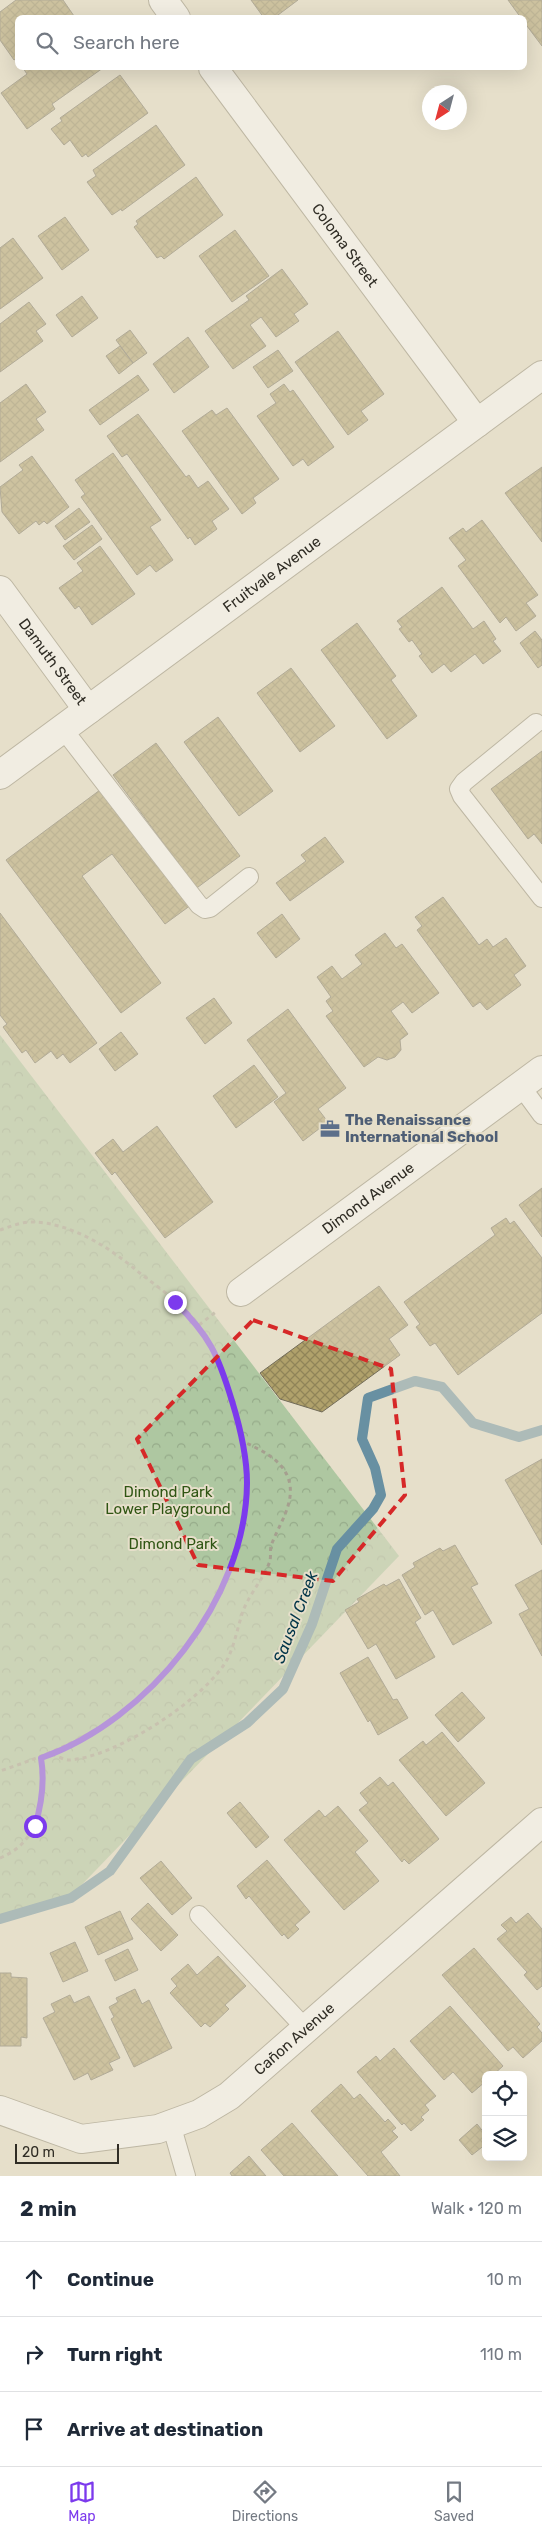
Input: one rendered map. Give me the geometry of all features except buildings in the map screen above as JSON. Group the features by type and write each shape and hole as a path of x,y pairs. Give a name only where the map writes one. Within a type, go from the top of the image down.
{"street":[{"path":"163,0 174,15"},
{"name":"Coloma Street","path":"214,70 476,423"},
{"name":"Fruitvale Avenue","path":"0,775 542,375"},
{"name":"Damuth Street","path":"0,590 88,710"},
{"name":"Dimond Avenue","path":"241,1292 542,1070"},
{"name":"Cañon Avenue","path":"0,2110 81,2139 158,2129 199,2114 229,2096 542,1822"}],"lane":[{"path":"536,723 464,782 459,789 462,796 542,898"},
{"path":"63,729 199,905 205,909 210,908 249,877"},
{"path":"520,1085 542,1116"},
{"path":"199,1915 306,2028"},
{"path":"171,2124 186,2176"}],"path":[{"path":"0,1230 30,1222 52,1225 89,1239 124,1260 175,1302 199,1325 219,1360 242,1441 247,1482 244,1520 234,1555 218,1593 190,1643 161,1679 144,1695 89,1735 51,1754 0,1771"},
{"path":"51,1754 68,1760 97,1755 127,1742 165,1720 217,1672 228,1658 247,1601 270,1560 271,1547 290,1499 290,1485 284,1468 271,1456 242,1441"},
{"path":"0,1858 17,1850 35,1826 41,1807 44,1776 41,1758"}],"highlighted area":[{"path":"253,1320 391,1369 405,1495 333,1581 198,1565 137,1439"}],"green space":[{"name":"Dimond Park","path":"0,1035 399,1556 68,1899 0,1919"}],"waterway":[{"name":"Sausal Creek","path":"0,1919 71,1898 110,1871 191,1759 247,1723 283,1689 312,1624 337,1549 373,1509 381,1495 375,1468 362,1439 368,1398 415,1381 442,1387 473,1423 519,1437 542,1430"}],"place":[{"name":"The Renaissance International School","path":"330,1129"}],"route":[{"path":"35,1826 41,1807 44,1776 41,1758 89,1735 109,1722 161,1679 190,1643 214,1601 234,1555 244,1520 247,1482 244,1450 238,1421 219,1360 199,1325 175,1302"}],"park label":[{"name":"Dimond Park Lower Playground","path":"168,1500"}]}
